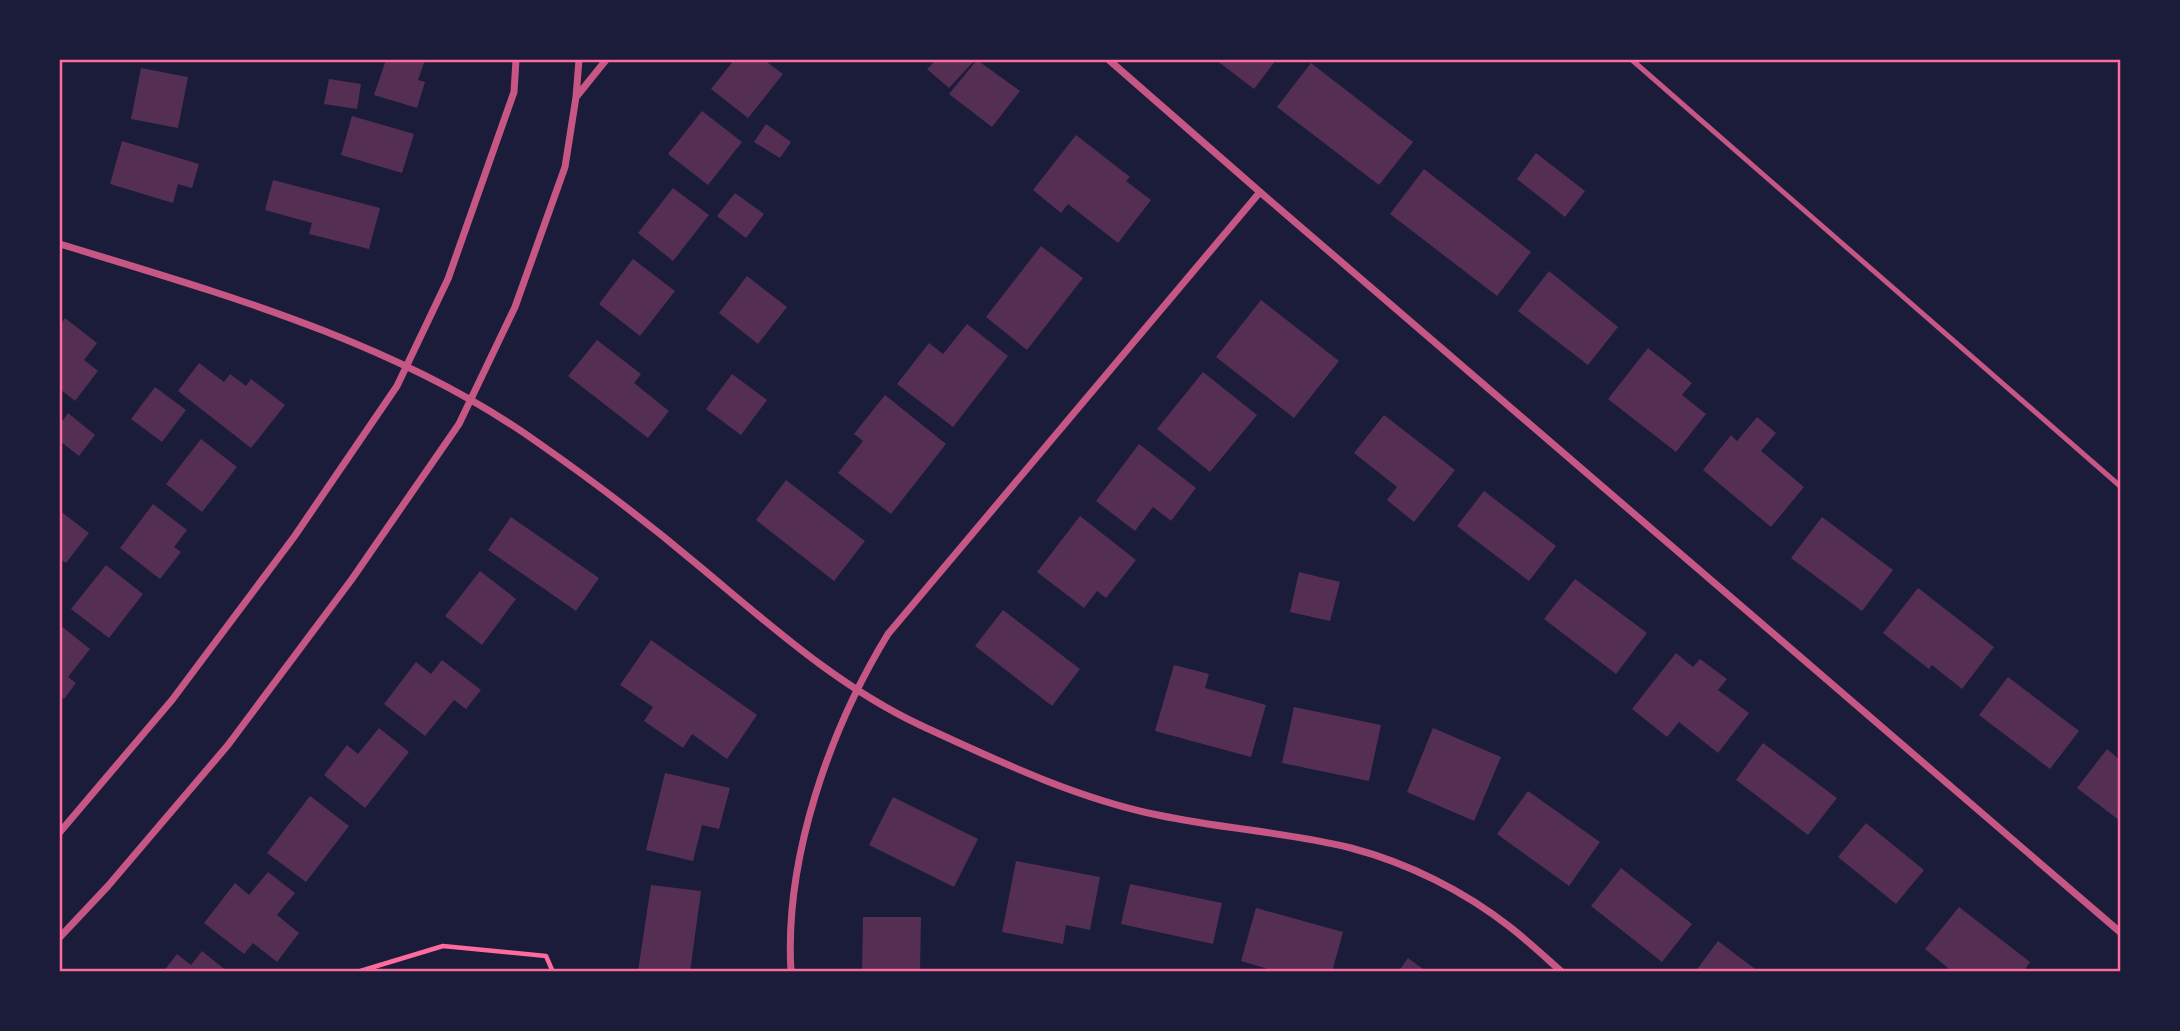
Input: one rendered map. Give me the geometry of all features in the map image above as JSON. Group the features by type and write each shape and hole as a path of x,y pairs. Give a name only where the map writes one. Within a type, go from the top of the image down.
{"street":[{"path":"60,832 172,701 286,548 397,386 449,279 514,92 516,60"},
{"path":"60,937 108,886 228,745 352,579 458,424 514,307 565,167 579,60"},
{"path":"576,97 606,60"},
{"path":"1109,60 2120,932"},
{"path":"791,971 794,895 806,828 828,753 856,690 888,634 1260,192"},
{"path":"60,244 256,304 407,367 471,399 533,439 634,512 811,659 856,690 916,723 1067,789 1155,815 1355,849 1412,870 1467,897 1510,927 1562,971"}],"lane":[{"path":"1632,60 2120,486"}],"path":[{"path":"357,971 443,946 547,956 553,971"}],"building":[{"path":"386,60 425,60 418,80 425,82 417,108 374,95"},
{"path":"734,60 764,60 783,74 748,118 711,89"},
{"path":"936,60 975,60 949,88 927,69"},
{"path":"977,60 1020,91 992,127 949,94"},
{"path":"1216,60 1276,60 1254,89"},
{"path":"1311,63 1413,142 1379,185 1277,107"},
{"path":"141,68 188,77 178,128 131,119"},
{"path":"329,79 361,84 357,109 324,104"},
{"path":"702,111 742,142 708,185 668,154"},
{"path":"352,116 414,134 402,173 341,155"},
{"path":"766,124 791,142 780,158 754,142"},
{"path":"1076,135 1130,177 1126,181 1151,200 1118,243 1068,204 1061,213 1033,190"},
{"path":"122,141 199,164 192,188 178,184 173,203 110,184"},
{"path":"1536,153 1585,191 1565,217 1517,179"},
{"path":"1424,169 1531,252 1497,296 1390,214"},
{"path":"273,180 380,208 369,249 309,234 312,223 265,210"},
{"path":"673,188 709,215 673,261 638,233"},
{"path":"735,193 764,214 746,238 717,216"},
{"path":"1041,246 1083,278 1027,350 986,317"},
{"path":"633,259 675,291 640,336 599,304"},
{"path":"1549,271 1618,327 1588,365 1518,311"},
{"path":"747,276 787,307 758,344 719,313"},
{"path":"1261,300 1339,361 1294,418 1216,357"},
{"path":"65,318 97,343 84,360 98,371 75,401 60,389 60,325"},
{"path":"967,324 1008,356 953,427 897,384 929,343 943,354"},
{"path":"597,340 641,374 634,383 669,411 648,438 568,376"},
{"path":"1648,348 1692,383 1682,395 1706,414 1676,452 1608,399"},
{"path":"199,363 224,382 230,374 246,386 251,379 285,405 251,448 178,391"},
{"path":"1203,372 1257,415 1210,472 1157,429"},
{"path":"732,374 767,400 741,435 706,409"},
{"path":"155,387 186,410 162,442 131,419"},
{"path":"885,395 946,444 891,514 838,473 863,441 854,434"},
{"path":"68,413 95,435 79,456 60,441 60,424"},
{"path":"1384,415 1455,470 1414,522 1387,500 1397,487 1354,453"},
{"path":"1757,417 1776,433 1761,451 1804,487 1771,527 1703,470 1731,435 1737,441"},
{"path":"201,439 237,467 202,512 166,484"},
{"path":"1139,444 1196,488 1171,521 1153,507 1135,531 1096,501"},
{"path":"786,480 865,541 834,581 756,520"},
{"path":"1484,491 1556,546 1529,581 1457,526"},
{"path":"153,504 187,530 174,547 181,552 160,579 120,548"},
{"path":"60,511 89,533 66,563 60,559"},
{"path":"1080,516 1136,560 1106,598 1097,591 1084,608 1037,572"},
{"path":"511,517 599,578 576,611 488,550"},
{"path":"1822,517 1893,570 1862,611 1791,558"},
{"path":"106,565 143,594 109,638 71,609"},
{"path":"480,571 516,599 482,645 445,616"},
{"path":"1299,572 1340,582 1330,621 1290,612"},
{"path":"1575,579 1647,633 1616,674 1544,619"},
{"path":"1918,588 1994,647 1962,689 1932,665 1929,669 1883,633"},
{"path":"1003,610 1080,669 1052,706 975,646"},
{"path":"60,625 90,649 68,677 76,683 64,699 60,696"},
{"path":"651,640 757,715 727,759 692,734 683,748 644,721 653,707 620,685"},
{"path":"1676,653 1693,667 1700,659 1727,679 1718,690 1749,713 1718,753 1679,722 1667,737 1632,709"},
{"path":"442,660 481,690 466,709 454,700 425,736 384,704 416,662 431,674"},
{"path":"1174,665 1209,674 1205,688 1266,705 1251,757 1155,731"},
{"path":"2008,677 2079,731 2050,769 1979,715"},
{"path":"1294,707 1381,725 1369,781 1282,763"},
{"path":"379,728 409,752 365,808 324,775 347,745 358,754"},
{"path":"1433,728 1501,757 1474,821 1407,792"},
{"path":"1763,743 1837,798 1808,835 1736,780"},
{"path":"2107,749 2120,760 2120,821 2077,788"},
{"path":"665,773 730,788 719,829 702,825 693,861 646,850"},
{"path":"1528,791 1600,842 1569,886 1497,834"},
{"path":"310,796 349,826 306,882 267,853"},
{"path":"893,797 978,839 954,887 869,845"},
{"path":"1866,823 1924,870 1896,904 1838,857"},
{"path":"1016,861 1100,877 1090,930 1066,925 1063,944 1002,932"},
{"path":"1621,868 1692,924 1662,962 1591,906"},
{"path":"268,872 295,893 277,915 299,933 277,962 253,943 244,954 204,923 235,883 249,895"},
{"path":"1130,884 1222,903 1213,944 1121,924"},
{"path":"651,885 701,891 690,972 638,971"},
{"path":"1959,907 2030,962 2023,972 1953,972 1925,949"},
{"path":"1256,908 1343,932 1332,972 1278,972 1241,961"},
{"path":"863,917 921,917 920,972 862,972"},
{"path":"1718,941 1759,972 1695,972"},
{"path":"202,951 228,972 163,972 177,954 191,965"},
{"path":"1408,958 1427,972 1398,972"}]}
